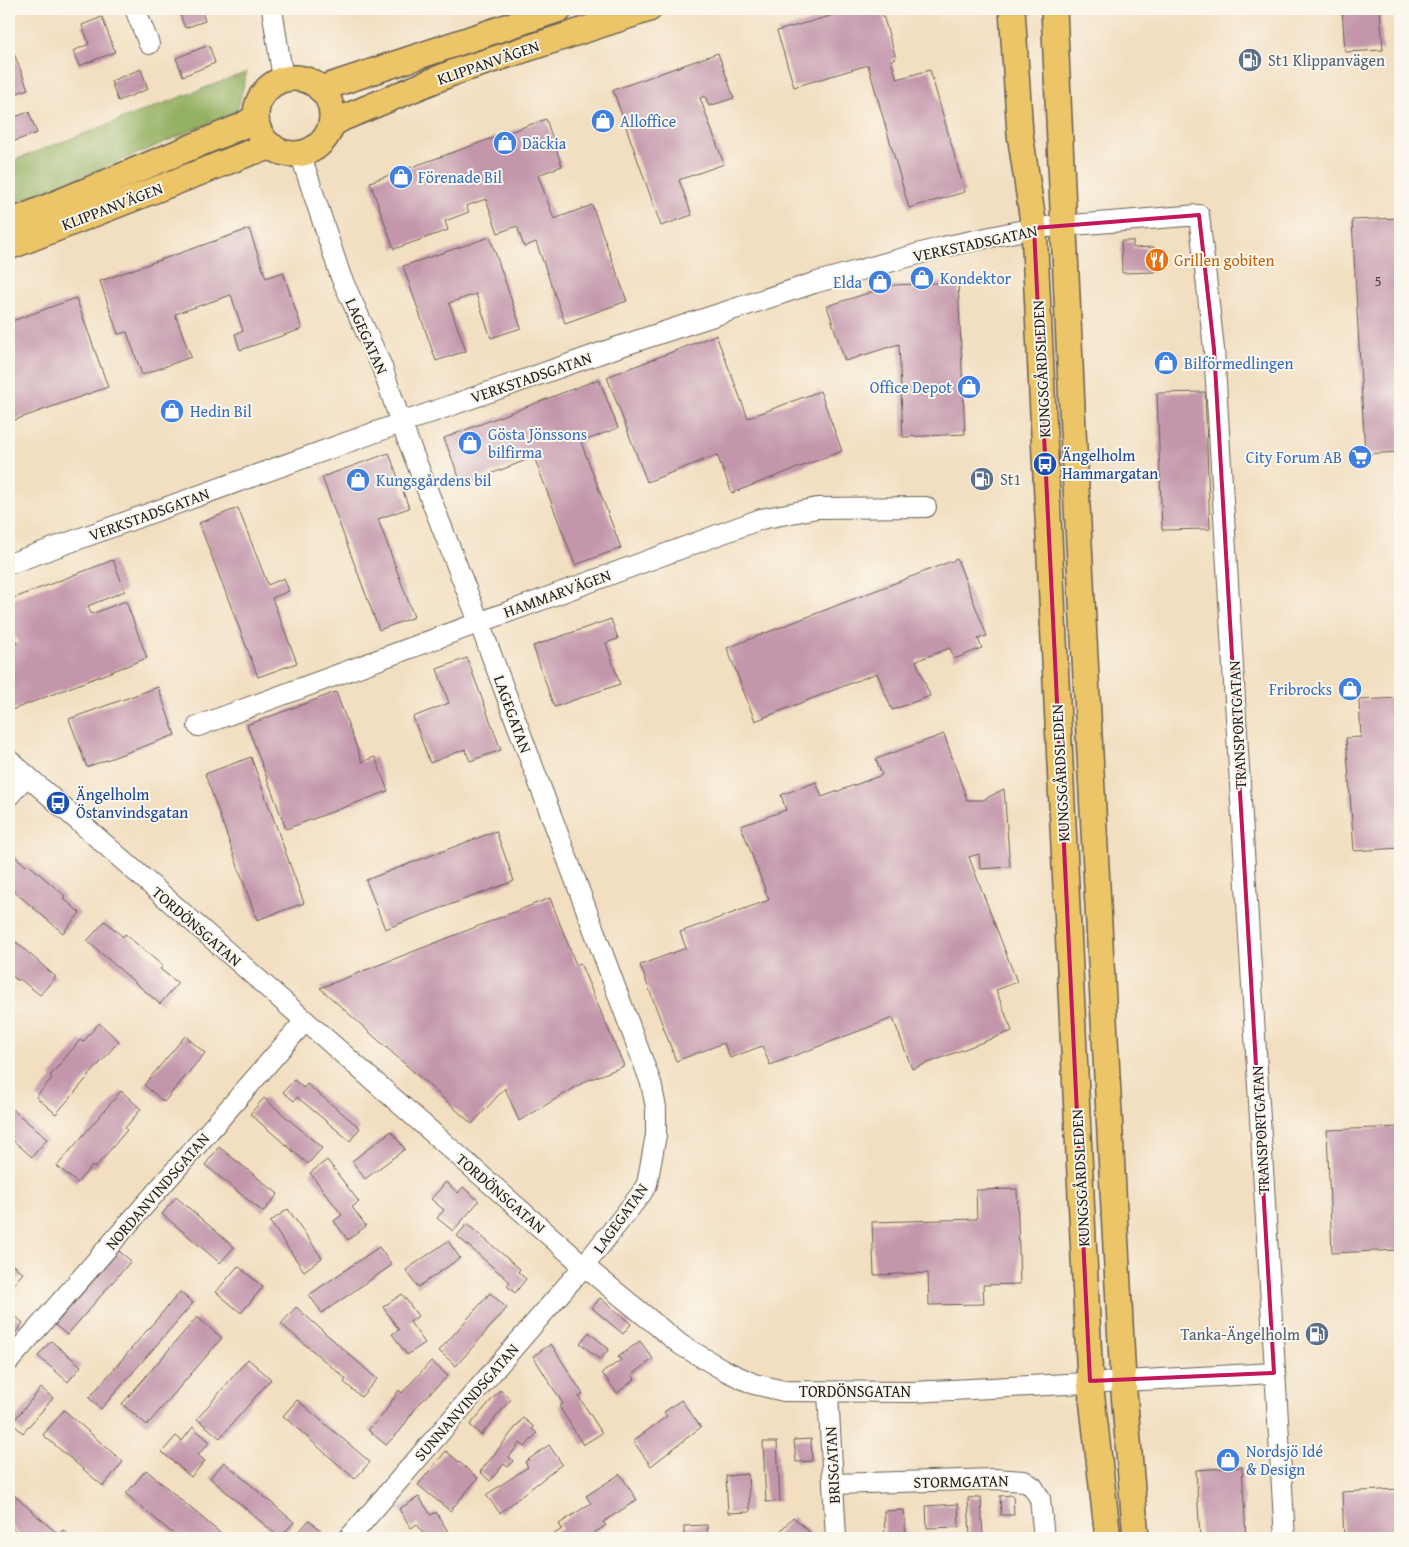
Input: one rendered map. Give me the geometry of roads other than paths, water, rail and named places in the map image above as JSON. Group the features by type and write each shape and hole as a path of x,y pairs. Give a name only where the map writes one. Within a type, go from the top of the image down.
{"main road":[{"name":"KLIPPANVÄGEN","path":"320,89 560,9"},
{"name":"KLIPPANVÄGEN","path":"9,247 252,152 273,148 286,153 300,153 314,148 325,138 331,125 343,118 452,73 649,9"},
{"name":"KUNGSGÅRDSLEDEN","path":"1012,9 1020,134 1034,228 1090,1381 1108,1538"},
{"name":"KUNGSGÅRDSLEDEN","path":"1054,9 1062,227 1123,1380 1136,1538"},
{"path":"273,148 261,134 256,117 259,101 269,87 284,79 297,78 310,81 320,89 330,105 331,125"},
{"name":"KLIPPANVÄGEN","path":"9,223 242,126 256,117"}],"street":[{"path":"135,9 149,44"},
{"path":"272,9 284,79"},
{"name":"LAGEGATAN","path":"300,153 341,277 382,367 401,423 479,622 592,930 643,1059 656,1108 653,1158 647,1184 584,1266"},
{"name":"TRANSPORTGATAN","path":"1062,227 1199,215 1214,349 1285,1538"},
{"name":"VERKSTADSGATAN","path":"9,564 615,348 814,283 943,247 1034,228 1062,227"},
{"name":"HAMMARVÄGEN","path":"198,726 761,519 817,508 926,507"},
{"name":"TORDÖNSGATAN","path":"9,760 584,1266 681,1345 724,1370 754,1384 770,1388 828,1393 913,1392 1090,1381"},
{"path":"9,796 26,776"},
{"name":"NORDANVINDSGATAN","path":"9,1361 305,1021"},
{"name":"SUNNANVINDSGATAN","path":"349,1538 584,1266"},
{"path":"1090,1381 1274,1373"},
{"name":"BRISGATAN","path":"828,1393 836,1538"},
{"name":"STORMGATAN","path":"834,1484 995,1479 1024,1481 1033,1487 1040,1499 1044,1538"}],"place":[{"name":"St1 Klippanvägen","path":"1250,60"},
{"name":"Alloffice","path":"603,121"},
{"name":"Däckia","path":"505,143"},
{"name":"Förenade Bil","path":"401,177"},
{"name":"Grillen gobiten","path":"1157,260"},
{"name":"Kondektor","path":"922,278"},
{"name":"Elda","path":"880,282"},
{"name":"Bilförmedlingen","path":"1166,363"},
{"name":"Office Depot","path":"969,387"},
{"name":"Hedin Bil","path":"172,411"},
{"name":"Gösta Jönssons bilfirma","path":"470,443"},
{"name":"City Forum AB","path":"1360,457"},
{"name":"Ängelholm Hammargatan","path":"1045,464"},
{"name":"St1","path":"982,479"},
{"name":"Kungsgårdens bil","path":"358,480"},
{"name":"Fribrocks","path":"1350,689"},
{"name":"Ängelholm Östanvindsgatan","path":"58,803"},
{"name":"Tanka-Ängelholm","path":"1317,1334"},
{"name":"Nordsjö Idé & Design","path":"1228,1460"}]}
